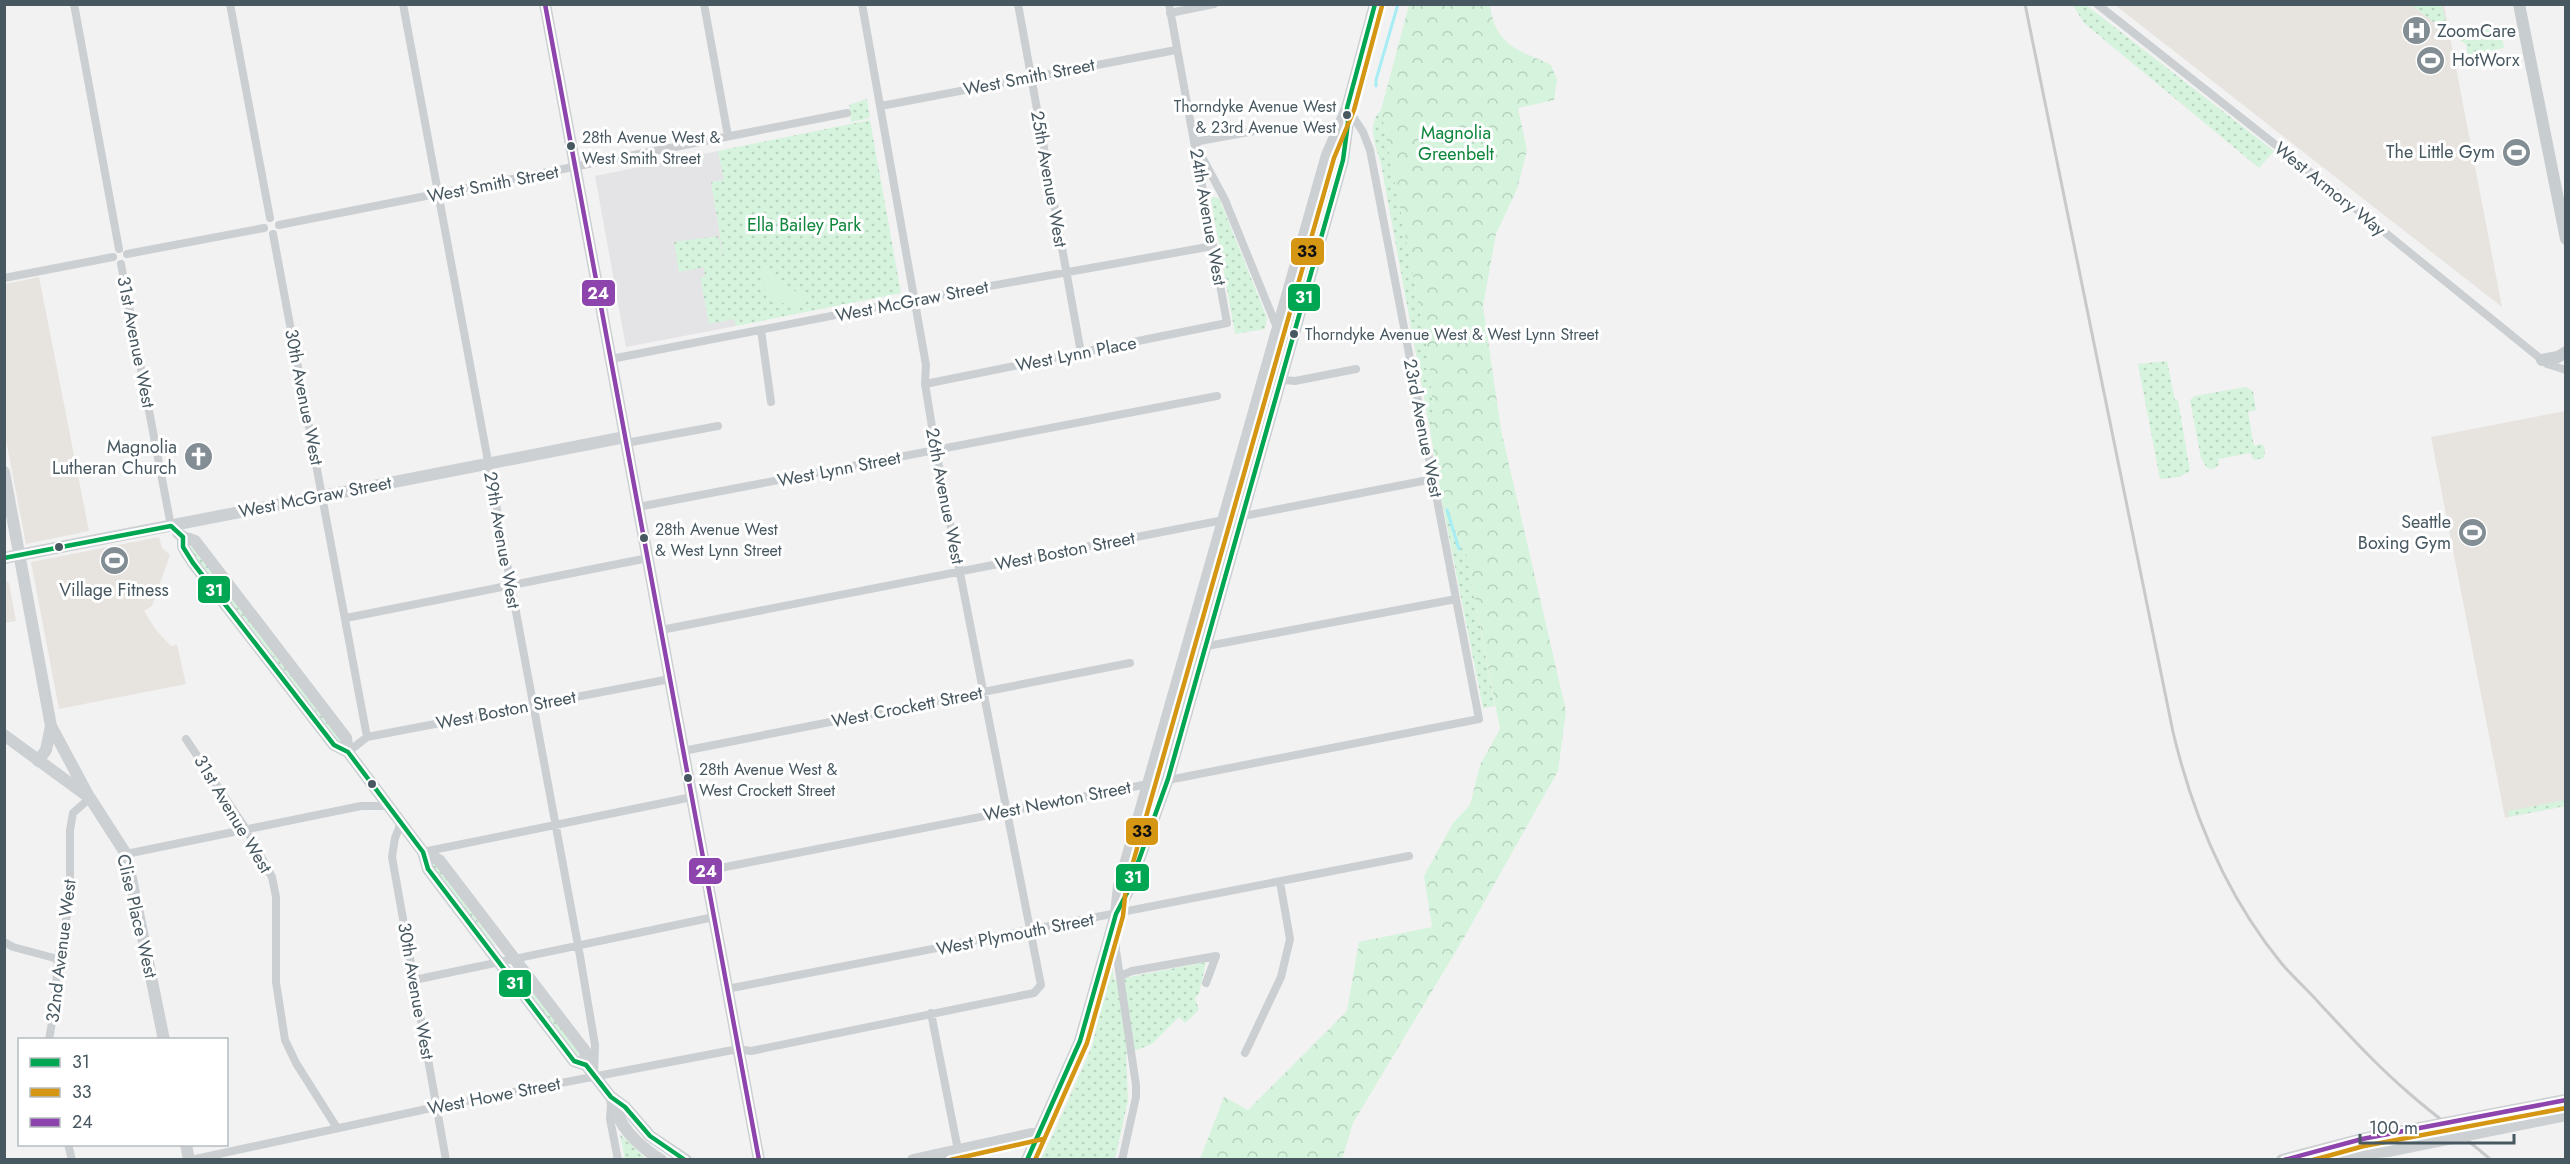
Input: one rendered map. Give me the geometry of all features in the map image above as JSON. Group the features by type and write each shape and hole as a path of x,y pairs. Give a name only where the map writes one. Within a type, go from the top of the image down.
{"main road":[{"path":"545,4 759,1160"},
{"path":"1027,1160 1080,1041 1116,914 1119,886 1263,378 1327,155 1347,108 1375,4"},
{"path":"2519,4 2564,222 2565,239"},
{"path":"1116,914 1127,893 1168,779 1343,160 1348,123 1347,108"},
{"path":"2542,360 2558,357 2565,352"},
{"name":"West McGraw Street","path":"4,558 488,463 626,440"},
{"path":"4,471 51,726 90,798"},
{"path":"171,526 183,537 195,541 203,550 346,738 348,752 423,852 428,868 574,1061 586,1065"},
{"path":"38,760 46,750 51,726"},
{"name":"Clise Place West","path":"4,735 90,798 126,854 165,1038"},
{"path":"423,852 439,860 585,1052 586,1065 611,1097 625,1107 650,1136 686,1160"},
{"path":"611,1097 616,1116 625,1128 661,1160"},
{"path":"2282,1160 2397,1132 2565,1100"},
{"path":"2288,1160 2388,1151 2565,1115"},
{"path":"913,1160 1041,1132"},
{"path":"2330,1157 2387,1140 2397,1132"},
{"path":"2356,1160 2388,1151"}],"street":[{"path":"74,4 116,262 122,264 127,255"},
{"path":"230,4 270,218"},
{"name":"29th Avenue West","path":"403,4 578,946 595,1045 594,1077"},
{"path":"704,4 728,136"},
{"name":"26th Avenue West","path":"862,4 926,365 925,384 936,451 1041,985"},
{"name":"25th Avenue West","path":"1018,4 1081,353"},
{"path":"1169,9 1214,4"},
{"name":"West Armory Way","path":"2097,4 2324,183 2542,360 2553,367 2565,370"},
{"name":"24th Avenue West","path":"1169,9 1227,323"},
{"name":"West Smith Street","path":"881,106 1176,50"},
{"name":"23rd Avenue West","path":"1347,108 1364,132 1370,150 1479,719"},
{"name":"West Smith Street","path":"279,225 847,113"},
{"path":"1265,129 1194,142 1225,200 1278,330 1292,338"},
{"path":"270,218 276,220 279,225 279,230 273,234 268,234 264,228 265,222 270,218"},
{"path":"127,255 264,228"},
{"name":"30th Avenue West","path":"273,234 367,737"},
{"name":"West McGraw Street","path":"611,359 914,300 1213,246"},
{"path":"4,278 123,250 127,255"},
{"name":"31st Avenue West","path":"122,264 171,526"},
{"name":"West Lynn Place","path":"925,384 1227,323"},
{"path":"761,330 771,402"},
{"path":"1263,378 1294,381 1356,369"},
{"name":"West Lynn Street","path":"638,507 1217,396"},
{"path":"626,440 718,426"},
{"name":"West Boston Street","path":"661,630 1433,479"},
{"path":"346,618 648,558"},
{"path":"1186,650 1456,599"},
{"name":"West Crockett Street","path":"683,751 1130,663"},
{"name":"West Boston Street","path":"348,752 367,737 670,679"},
{"name":"West Newton Street","path":"705,871 1479,719"},
{"name":"31st Avenue West","path":"186,739 246,829 272,877 276,897 276,982 285,1040 296,1063 337,1128"},
{"name":"32nd Avenue West","path":"49,1038 58,959 70,900 70,830 73,813 90,798"},
{"path":"423,852 692,798"},
{"path":"126,854 361,806 388,806"},
{"name":"30th Avenue West","path":"401,823 395,838 392,857 446,1160"},
{"name":"West Plymouth Street","path":"727,989 1409,856"},
{"path":"1245,1053 1281,977 1290,939 1280,882"},
{"path":"1116,914 1120,976 1136,1086 1136,1097 1122,1160"},
{"path":"414,980 714,917"},
{"path":"4,942 13,947 58,959"},
{"path":"1120,976 1132,971 1216,956 1206,983"},
{"name":"West Howe Street","path":"190,1160 436,1107 738,1049 751,1051 1034,993 1041,985"},
{"path":"931,1013 958,1150"},
{"path":"611,1097 610,1119 618,1160"}],"shaded area":[{"path":"2115,5 2444,5 2502,307 2211,80"},
{"path":"718,151 724,180 711,182 736,326 626,347 595,176"},
{"path":"39,277 89,531 26,544 5,435 5,284"},
{"path":"2565,411 2565,806 2505,818 2431,437"},
{"path":"159,537 162,548 170,555 152,606 144,611 156,630 171,646 177,645 186,684 59,709 31,562"},
{"path":"5,579 9,583 16,621 5,623"}],"green space":[{"name":"Magnolia Greenbelt","path":"1409,5 1490,5 1497,30 1503,38 1510,45 1551,65 1557,80 1554,100 1518,108 1527,150 1517,189 1496,234 1483,306 1501,430 1566,711 1558,771 1465,936 1353,1123 1342,1159 1200,1159 1224,1097 1248,1110 1347,1011 1359,942 1432,927 1424,876 1453,823 1470,805 1480,765 1500,729 1465,546 1458,538 1449,510 1443,507 1430,430 1434,418 1428,352 1381,110"},
{"path":"2073,5 2086,5 2274,151 2259,168 2084,23"},
{"path":"2442,5 2448,33 2413,6"},
{"path":"2500,25 2504,48 2468,55 2466,44 2458,39 2456,32"},
{"path":"867,99 870,118 851,122 849,105"},
{"path":"1381,110 1428,352 1434,419 1430,430 1381,164 1375,143 1374,122"},
{"name":"Ella Bailey Park","path":"870,120 901,293 736,326 734,319 709,324 700,277 705,277 704,267 679,272 674,242 718,236 724,259 711,182 724,180 718,151"},
{"path":"1334,156 1338,157 1295,311 1293,311 1290,308"},
{"path":"1213,197 1219,198 1267,318 1265,329 1235,334 1211,200"},
{"path":"768,268 786,285 803,296 803,306 767,301 761,270"},
{"path":"2167,361 2175,400 2178,400 2190,471 2179,477 2160,479 2138,364"},
{"path":"1275,386 1239,507 1234,507 1268,387"},
{"path":"2245,387 2253,391 2256,410 2248,412 2254,446 2262,444 2265,449 2264,458 2254,460 2250,453 2218,459 2219,465 2213,469 2207,468 2201,458 2190,400 2195,396"},
{"path":"1443,507 1449,510 1458,538 1465,546 1495,706 1483,708"},
{"path":"1228,529 1233,529 1203,639 1200,639 1197,636"},
{"path":"193,547 342,740 340,743 189,548"},
{"path":"1194,651 1199,652 1165,769 1162,769"},
{"path":"2565,800 2565,806 2509,817 2508,811"},
{"path":"433,862 495,945 493,946 431,866"},
{"path":"1112,960 1114,980 1206,962 1199,994 1195,998 1199,1010 1185,1023 1179,1017 1152,1044 1126,1054 1128,1100 1115,1159 1040,1160 1092,1046"},
{"path":"515,971 580,1052 579,1055 577,1056"},
{"path":"620,1134 646,1159 625,1159"}],"waterway":[{"path":"1376,86 1398,4"},
{"path":"1447,510 1459,549"}],"railway":[{"path":"2025,4 2173,732 2202,825 2214,854 2245,911 2282,964 2386,1072 2491,1160"}],"transit line":[{"name":"24","path":"545,4 759,1160"},
{"name":"31","path":"1027,1160 1080,1041 1116,914 1127,893 1168,779 1343,160 1348,123 1347,108 1375,4"},
{"name":"33","path":"1035,1160 1087,1043 1123,916 1126,887 1334,158 1354,110 1382,6"},
{"name":"31","path":"4,558 171,526 183,537 183,547 193,563 334,745 348,752 423,852 428,869 574,1061 586,1065 611,1097 625,1107 650,1136 685,1160"},
{"name":"24","path":"2284,1160 2362,1139 2566,1100"},
{"name":"33","path":"2313,1160 2364,1146 2566,1108"},
{"name":"33","path":"950,1160 1043,1139"}],"place":[{"name":"ZoomCare","path":"2416,31"},
{"name":"HotWorx","path":"2431,60"},
{"name":"Thorndyke Avenue West & 23rd Avenue West","path":"1347,115"},
{"name":"28th Avenue West & West Smith Street","path":"571,146"},
{"name":"The Little Gym","path":"2516,152"},
{"name":"Thorndyke Avenue West & West Lynn Street","path":"1294,334"},
{"name":"Magnolia Lutheran Church","path":"198,457"},
{"name":"Seattle Boxing Gym","path":"2472,532"},
{"name":"28th Avenue West & West Lynn Street","path":"644,538"},
{"name":"Village Fitness","path":"114,561"},
{"name":"28th Avenue West & West Crockett Street","path":"688,778"}]}
